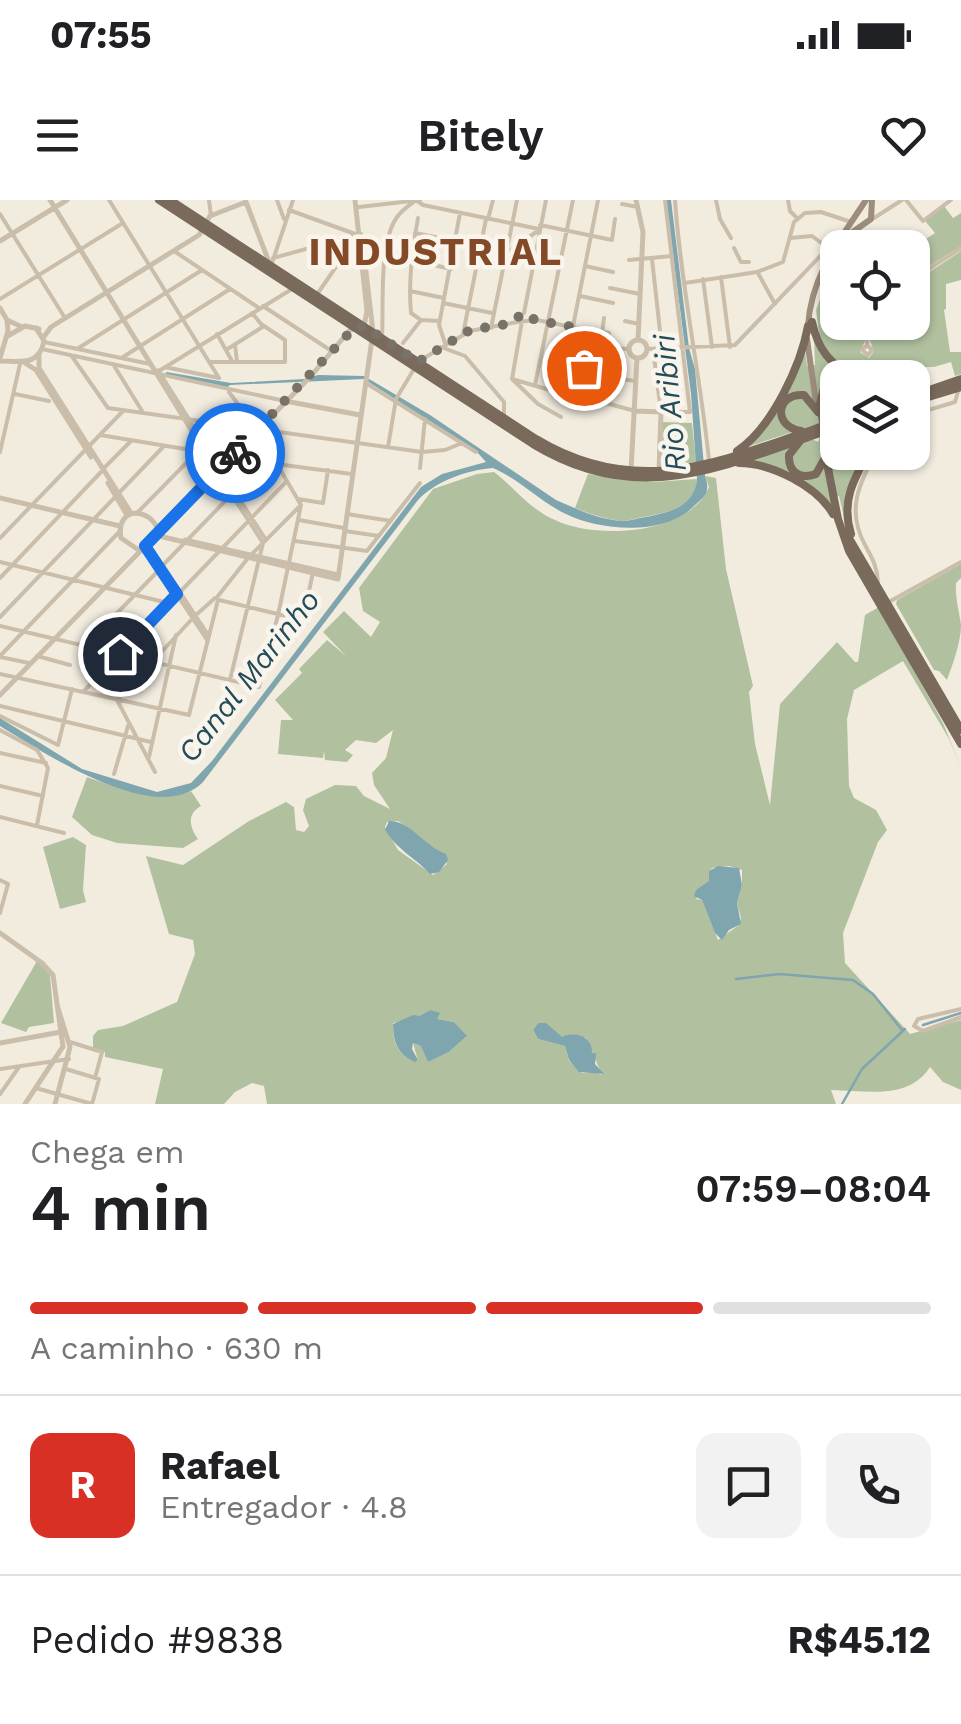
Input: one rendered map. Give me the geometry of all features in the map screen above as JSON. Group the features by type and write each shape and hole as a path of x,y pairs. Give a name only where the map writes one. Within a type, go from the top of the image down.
{"main road":[{"path":"159,200 207,222 294,288 502,421 567,455 631,473 695,472 820,430"},
{"path":"170,200 271,263 360,328"},
{"path":"846,230 867,206"},
{"path":"851,230 867,206"},
{"path":"722,463 759,431 800,362 820,280"},
{"path":"810,324 811,365 820,414"},
{"path":"810,324 830,360"},
{"path":"930,396 960,385"},
{"path":"930,394 960,385"},
{"path":"810,433 788,427 780,410 786,399 797,394 809,398 819,408"},
{"path":"819,408 820,404"},
{"path":"810,433 790,451 790,468 800,476 814,476 820,470"},
{"path":"722,463 764,466 814,493 830,508 847,547 956,729"},
{"path":"830,470 847,547"},
{"path":"860,470 846,506 848,525 860,557"},
{"path":"631,473 695,472"},
{"path":"835,496 844,527 860,557 873,570 878,587 961,744"}],"street":[{"path":"50,200 264,541 230,680"},
{"path":"0,242 67,200"},
{"path":"42,346 113,364 219,378 109,200"},
{"path":"0,308 8,320 22,327 52,326 199,236 207,222 210,200"},
{"path":"277,200 285,222"},
{"path":"271,263 293,200"},
{"path":"344,200 418,200 423,205 510,224 612,240 615,219"},
{"path":"157,533 338,577 390,237 395,220 418,200"},
{"path":"463,334 493,200"},
{"path":"490,329 516,200"},
{"path":"512,379 519,320 524,313 546,200"},
{"path":"535,385 573,200"},
{"path":"560,392 598,200"},
{"path":"665,200 708,467"},
{"path":"602,402 634,412 689,412 689,348 675,200"},
{"path":"716,200 720,219 731,238"},
{"path":"788,200 790,211 797,218"},
{"path":"867,206 882,212 904,200 923,221 951,200"},
{"path":"207,222 248,201 271,263"},
{"path":"0,695 332,351 360,328 367,318 357,203"},
{"path":"622,204 637,204 643,260 638,340"},
{"path":"290,210 360,235"},
{"path":"684,283 757,272 784,262 797,218 805,212 851,222"},
{"path":"443,345 440,322 460,213"},
{"path":"0,214 65,318"},
{"path":"418,218 411,313 420,320 440,322"},
{"path":"0,300 123,223"},
{"path":"505,254 540,228"},
{"path":"416,233 456,241"},
{"path":"271,263 360,235"},
{"path":"360,235 376,337"},
{"path":"317,295 360,235"},
{"path":"790,238 812,236 820,240"},
{"path":"734,248 741,262 749,262"},
{"path":"930,268 961,248"},
{"path":"174,251 332,351"},
{"path":"630,260 672,256"},
{"path":"652,259 662,348"},
{"path":"412,260 451,269"},
{"path":"637,358 650,349 730,346 820,262"},
{"path":"585,266 613,272"},
{"path":"76,349 202,270"},
{"path":"757,272 775,304"},
{"path":"720,276 730,346"},
{"path":"703,279 712,347"},
{"path":"123,358 230,288"},
{"path":"159,372 294,288"},
{"path":"610,288 641,294"},
{"path":"410,290 493,313"},
{"path":"580,296 613,302"},
{"path":"210,362 285,362 286,340 252,313"},
{"path":"524,313 530,319"},
{"path":"602,331 604,318"},
{"path":"388,447 396,398 417,365 463,334 530,319 602,331 610,334 608,348"},
{"path":"8,320 1,357 35,368 43,378"},
{"path":"403,344 420,320"},
{"path":"625,322 639,324"},
{"path":"52,326 37,363 52,398 116,494 132,513 152,517 157,533"},
{"path":"226,350 264,326"},
{"path":"3,338 22,327"},
{"path":"36,328 42,346"},
{"path":"217,334 235,362"},
{"path":"629,349 638,340 650,349 661,412 659,472"},
{"path":"867,340 867,345"},
{"path":"235,344 235,362"},
{"path":"443,345 465,356 504,402 502,421"},
{"path":"0,452 23,364 42,346 150,364"},
{"path":"141,346 159,372 227,390 361,415"},
{"path":"568,353 586,356 590,347 629,349 637,358 631,473"},
{"path":"71,355 108,408 422,452 445,450 462,442"},
{"path":"113,364 143,413"},
{"path":"566,364 603,374"},
{"path":"615,378 636,381"},
{"path":"512,379 591,402"},
{"path":"512,379 541,406 562,416"},
{"path":"366,380 476,452"},
{"path":"930,409 957,400 960,385"},
{"path":"0,626 259,687 295,541 300,502 227,390"},
{"path":"14,394 52,398"},
{"path":"942,394 952,398 951,403"},
{"path":"0,538 124,410"},
{"path":"186,419 200,449 219,471"},
{"path":"420,468 425,419"},
{"path":"100,435 200,449"},
{"path":"0,578 131,440"},
{"path":"0,618 164,446"},
{"path":"30,663 0,656 132,513 200,449"},
{"path":"86,645 270,455"},
{"path":"276,464 352,474"},
{"path":"117,700 194,617 218,599 300,502 323,503 328,470"},
{"path":"864,470 854,508 873,570"},
{"path":"84,692 286,481"},
{"path":"295,541 367,551 420,483"},
{"path":"0,498 120,529"},
{"path":"347,514 391,520"},
{"path":"299,520 379,536"},
{"path":"120,529 124,541 144,547 161,567 208,638"},
{"path":"0,562 168,603"},
{"path":"887,602 961,562"},
{"path":"218,599 303,620 314,572"},
{"path":"0,674 189,715 218,599"},
{"path":"148,760 176,635"},
{"path":"37,656 70,665"},
{"path":"0,716 58,745 72,689"},
{"path":"117,700 155,772"},
{"path":"0,706 152,742"},
{"path":"114,774 129,724"},
{"path":"956,729 961,752"},
{"path":"0,730 38,750 46,763 49,771 36,825"},
{"path":"0,753 46,763"},
{"path":"0,786 43,796"},
{"path":"0,817 64,833"},
{"path":"0,880 8,882 0,913"},
{"path":"0,933 46,965 53,975 68,1059 56,1104"},
{"path":"961,1009 918,1019 914,1026 921,1032 961,1017"},
{"path":"0,1043 64,1032"},
{"path":"36,1088 92,1104 102,1052 67,1046"},
{"path":"27,1102 67,1046"},
{"path":"0,1070 68,1059"},
{"path":"0,1094 18,1066"},
{"path":"66,1069 97,1078"}],"green space":[{"path":"944,206 953,218 961,213 961,246 930,266 930,236 935,233 925,221"},
{"path":"961,251 961,280 946,284 944,310 950,352 961,352 961,374 955,376 951,362 930,367 930,360 834,360 820,342 816,310 820,299 820,340 865,340 860,352 869,358 874,351 870,340 930,340 930,272"},
{"path":"814,339 835,360 820,360 820,423 744,448 763,428 805,351 807,366 815,365"},
{"path":"663,422 692,423 696,462 661,467"},
{"path":"820,437 820,470 857,470 852,479 846,525 839,496 832,497 834,510 804,485 746,461 791,446 787,453 790,461 797,445 812,439 818,442"},
{"path":"494,472 555,520 616,531 662,524 682,515 698,503 709,487 705,476 716,478 726,569 753,686 749,692 755,744 770,805 780,704 837,642 858,662 865,615 879,607 943,723 961,767 903,661 854,690 847,719 849,786 854,798 876,810 887,830 878,842 843,933 845,963 910,1034 961,1020 961,1090 943,1082 930,1067 921,1078 899,1089 831,1090 836,1104 267,1104 264,1086 252,1083 224,1104 155,1104 163,1069 105,1057 105,1052 93,1048 93,1036 98,1030 123,1026 177,1002 195,954 193,940 169,934 146,856 183,865 249,821 286,802 294,807 296,830 304,832 309,826 303,810 306,799 335,785 356,786 364,796 390,809 374,785 372,773 386,758 393,730 376,743 356,740 345,750 353,755 347,762 325,760 324,751 323,758 278,754 281,720 293,720 275,700 327,640 346,656 323,632 344,611 371,637 380,622 363,611 359,588 433,489","holes":["387,822 404,825 447,864 433,875 398,850 385,827","729,866 742,870 737,903 739,925 718,940 702,900 696,899 709,881 712,868","430,1010 437,1019 454,1022 466,1037 449,1052 428,1062 422,1046 413,1043 418,1061 411,1060 398,1048 393,1023 420,1017","538,1023 545,1023 562,1038 573,1034 586,1038 602,1075 582,1073 569,1061 565,1046 538,1039 533,1030"]},
{"path":"588,474 654,482 697,479 691,496 679,507 621,521 575,508"},
{"path":"961,564 956,588 961,632 947,680 934,670 896,604"},
{"path":"87,777 152,796 191,791 201,806 191,821 198,839 183,848 117,843 92,835 72,817"},
{"path":"73,837 86,845 86,902 60,909 43,847"},
{"path":"37,961 50,975 54,1023 29,1027 26,1032 1,1023"}],"water":[{"path":"666,200 671,200 707,486 704,497 693,507 666,523 613,527 566,514 493,468 443,482 418,500 203,782 183,794 158,797 100,781 0,726 0,718 82,769 157,792 191,783 212,761 421,487 442,474 486,462 477,452 364,379 226,388 166,372 231,383 318,375 364,376 430,415 556,500 580,510 626,521 664,513 686,502 697,479 691,394"},
{"path":"389,821 404,825 446,854 448,860 439,872 430,874 396,844 385,830"},
{"path":"718,866 739,868 742,885 737,903 741,924 729,930 722,940 715,933 702,900 694,896 709,881 709,871"},
{"path":"430,1010 440,1013 437,1019 454,1022 467,1036 449,1052 428,1062 421,1046 413,1043 418,1060 415,1062 398,1047 393,1024"},
{"path":"538,1023 546,1023 562,1037 572,1034 586,1039 592,1053 596,1053 595,1064 604,1074 579,1072 569,1060 565,1046 538,1039 533,1030"}],"waterway":[{"path":"736,979 779,974 853,980 873,994 905,1029 862,1069 842,1104"},
{"path":"923,1025 961,1013"}],"way so far":[{"path":"235,453 354,328 364,326 418,362 470,330 508,324 524,313 535,320 573,327 566,364 584,368"}],"district":[{"name":"INDUSTRIAL","path":"436,252"}],"route":[{"path":"120,654 177,594 145,546 235,453"}],"water label":[{"name":"Rio Aribiri","path":"670,403"},
{"name":"Canal Marinho","path":"249,676"}]}
